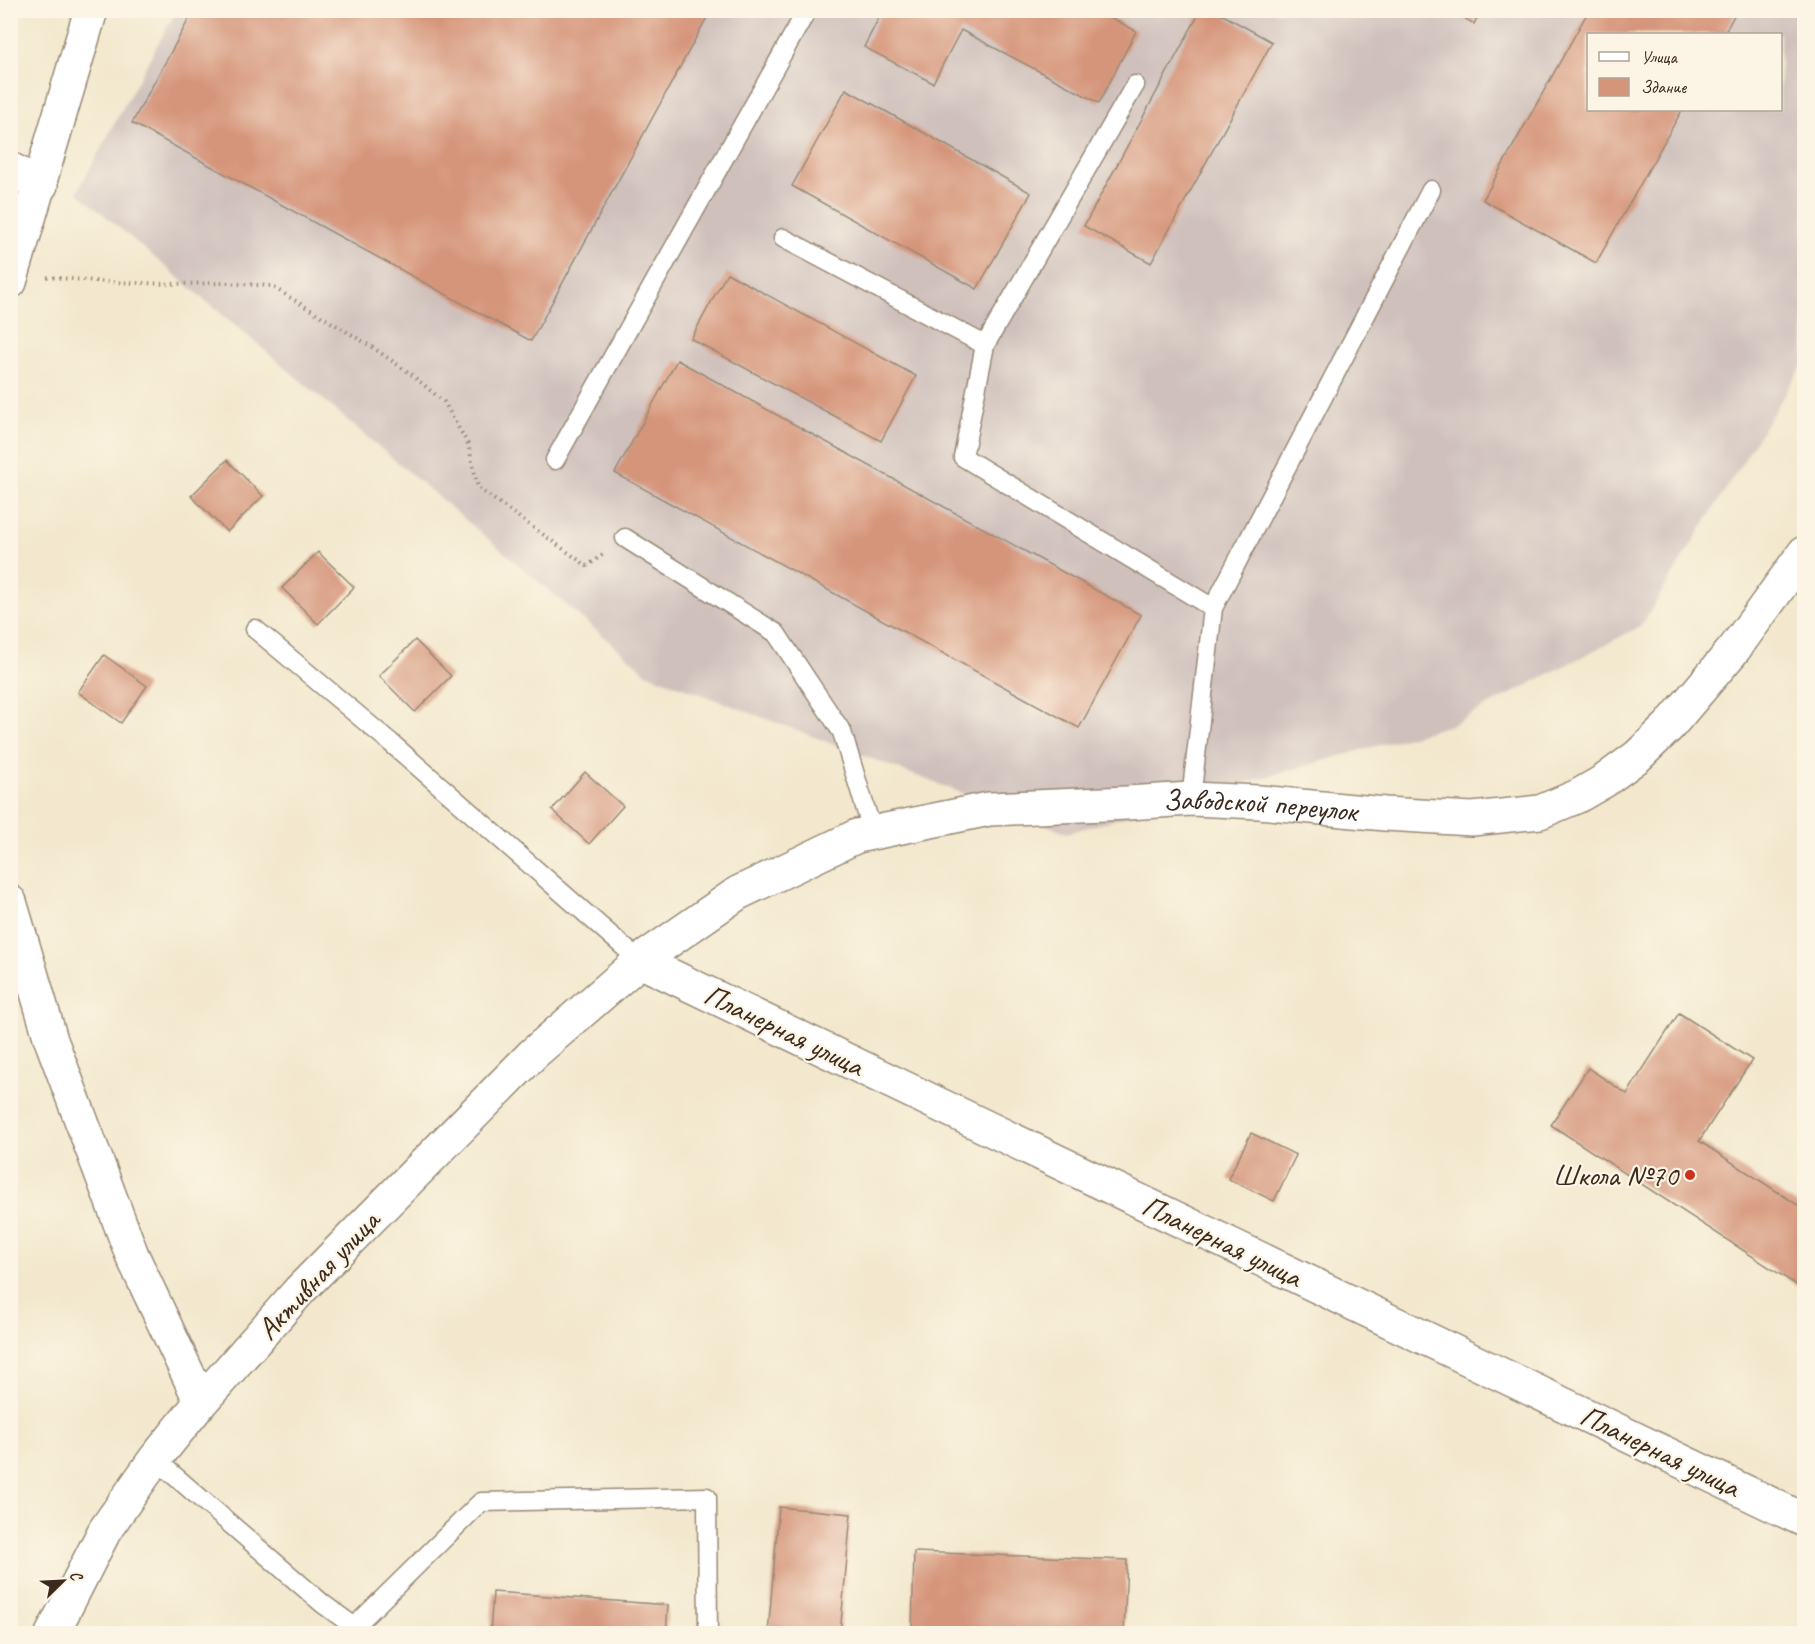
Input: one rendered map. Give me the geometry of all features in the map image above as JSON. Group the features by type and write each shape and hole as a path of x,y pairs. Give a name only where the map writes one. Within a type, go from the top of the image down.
{"main road":[{"path":"12,278 91,10"},
{"path":"10,169 41,185"},
{"name":"Заводской переулок","path":"640,961 738,893 856,836 989,809 1191,799 1259,802 1385,814 1472,819 1540,812 1578,796 1604,781 1638,756 1669,726 1735,648 1804,553"},
{"path":"10,902 51,1040 132,1255 201,1402"},
{"name":"Активная улица","path":"52,1634 105,1530 155,1459 201,1402 300,1290 533,1054 640,961"},
{"name":"Планерная улица","path":"640,961 1804,1520"}],"lane":[{"path":"555,460 807,10"},
{"path":"1135,85 985,345 963,457 1214,608"},
{"path":"1191,799 1214,608 1431,189"},
{"path":"783,238 985,345"},
{"path":"625,538 776,633 842,732 873,832"},
{"path":"255,629 390,742 640,961"},
{"path":"155,1459 323,1604 358,1630 481,1502 707,1497 708,1634"}],"path":[{"path":"12,278 271,286 369,345 411,374 444,402 468,444 478,488 587,566 625,538"}],"shaded area":[{"path":"176,11 1804,11 1804,363 1641,626 1451,725 1067,833 648,674 77,192"}],"building":[{"path":"194,10 711,10 531,341 132,123"},
{"path":"883,10 1097,10 1136,31 1099,103 961,30 933,83 864,47"},
{"path":"1201,10 1214,10 1272,42 1151,263 1084,226"},
{"path":"1451,10 1481,10 1474,24"},
{"path":"1589,10 1737,10 1725,33 1587,33 1587,111 1681,111 1596,263 1483,200"},
{"path":"846,89 1031,193 977,289 792,186"},
{"path":"727,273 916,376 881,441 691,339"},
{"path":"677,360 1141,615 1079,728 615,473"},
{"path":"227,460 263,496 227,532 191,496"},
{"path":"318,552 354,587 318,624 282,588"},
{"path":"415,640 451,676 415,712 379,676"},
{"path":"104,655 147,686 121,723 78,692"},
{"path":"585,772 623,806 589,844 552,810"},
{"name":"Школа №70","path":"1679,1013 1752,1060 1699,1141 1804,1209 1804,1290 1551,1125 1588,1068 1627,1094"},
{"path":"1251,1133 1296,1155 1274,1201 1228,1179"},
{"path":"779,1507 851,1514 840,1634 768,1634"},
{"path":"914,1552 1127,1560 1124,1634 912,1634"},
{"path":"493,1592 668,1605 666,1634 490,1634"}],"place":[{"name":"Школа №70","path":"1690,1175"}]}
